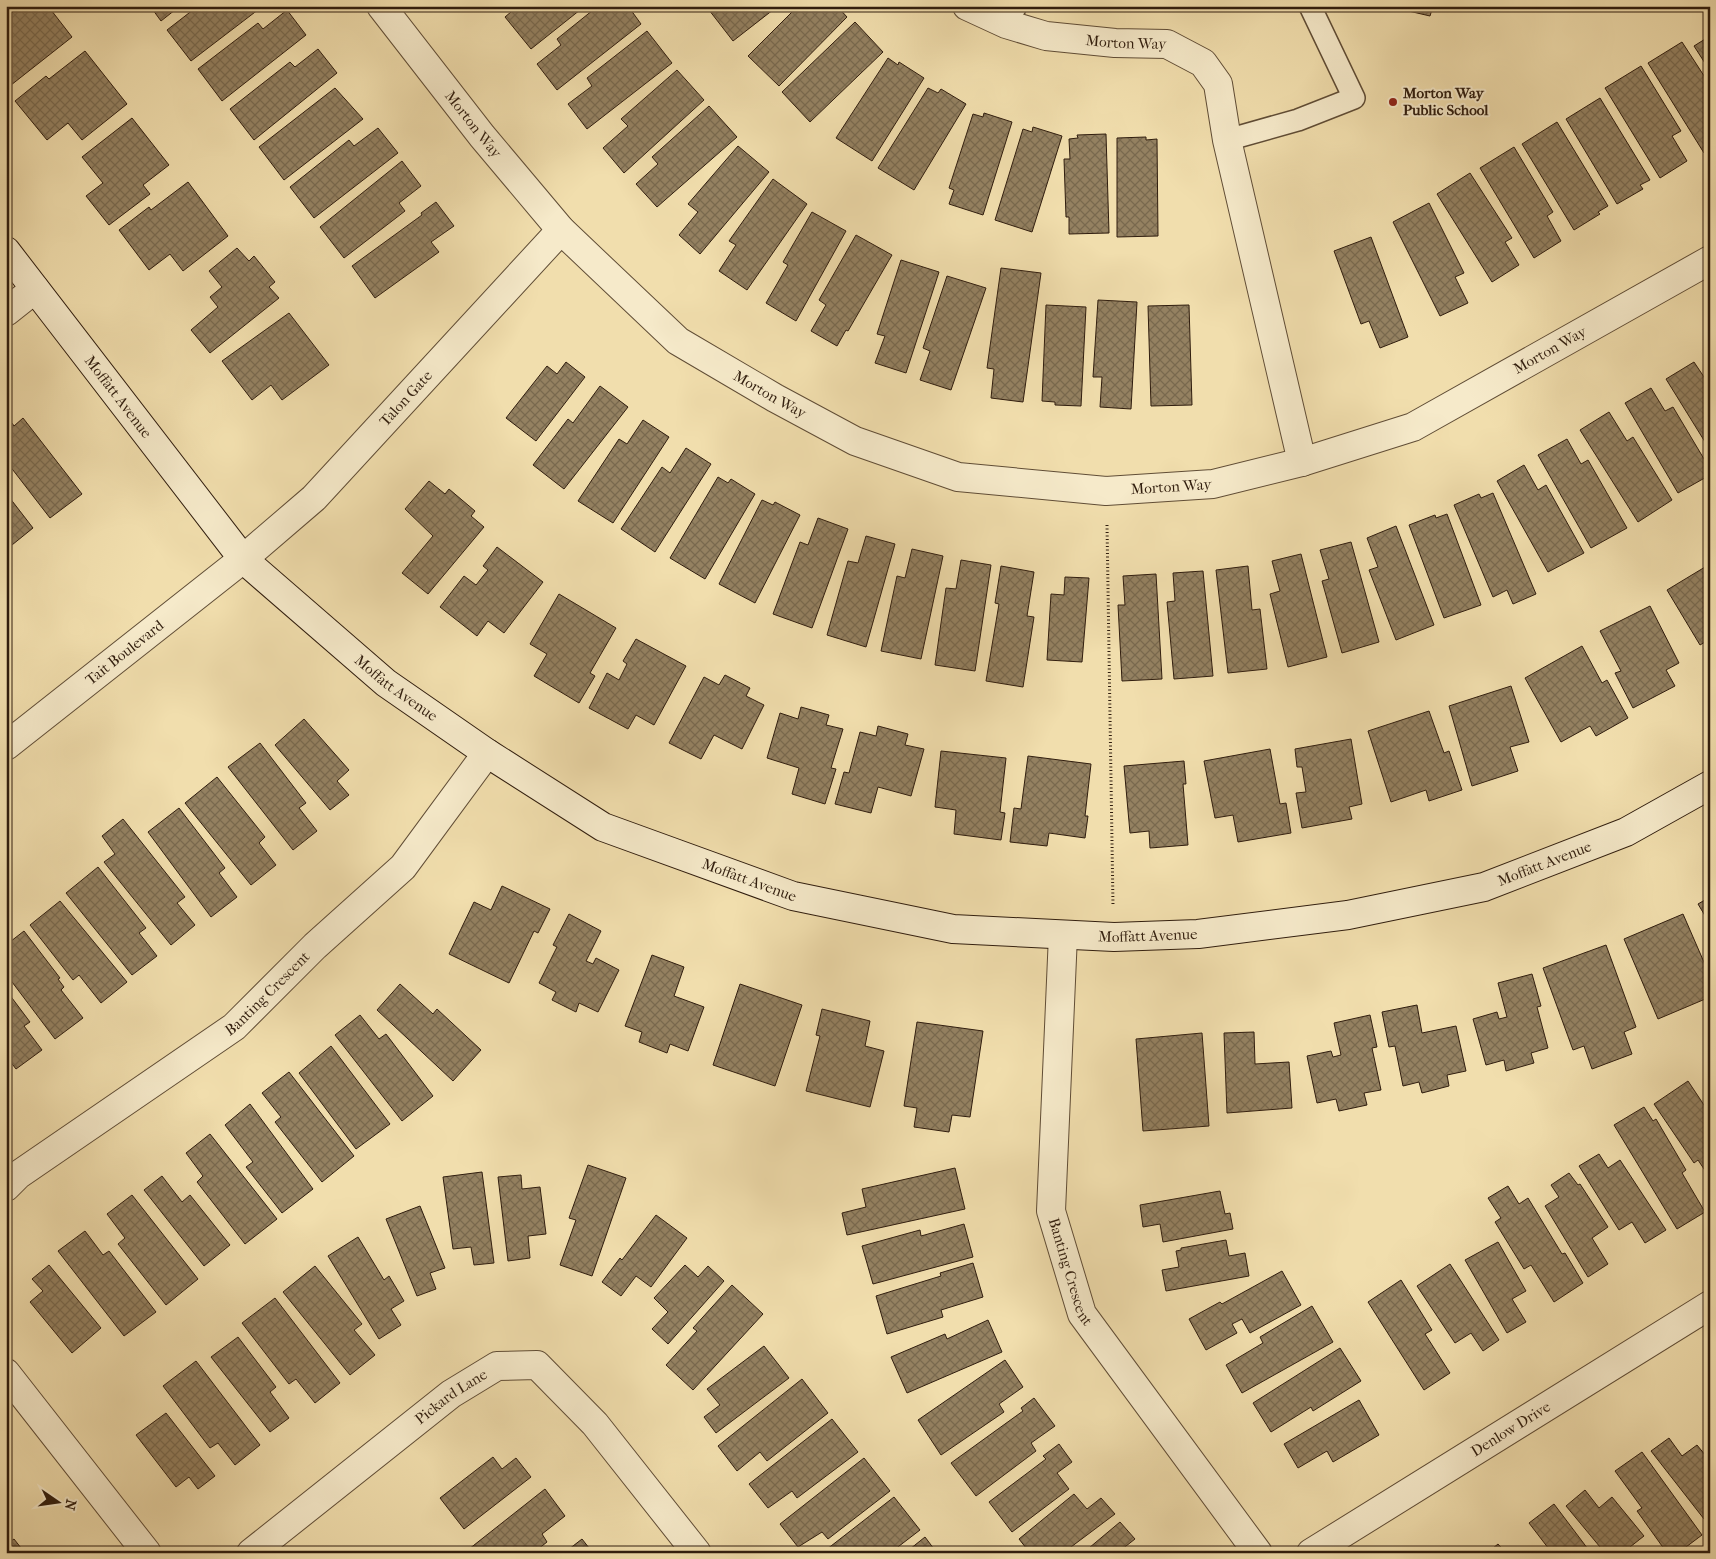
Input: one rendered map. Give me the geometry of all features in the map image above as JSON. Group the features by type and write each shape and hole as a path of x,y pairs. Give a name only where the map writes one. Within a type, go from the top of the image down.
{"street":[{"name":"Morton Way","path":"381,6 482,136 561,230 678,341 855,441 958,478 1106,491 1212,484 1302,462 1413,427 1710,260"},
{"name":"Morton Way","path":"967,6 1011,15 1046,36 1115,43 1167,44 1203,63 1218,84 1227,140 1302,462"},
{"name":"Talon Gate","path":"243,559 314,498 561,230"},
{"name":"Moffatt Avenue","path":"6,251 243,559 386,683 486,753 603,827 793,896 953,930 1114,938 1198,934 1348,915 1484,887 1626,832 1710,786"},
{"path":"6,312 35,289"},
{"name":"Tait Boulevard","path":"6,746 243,559"},
{"name":"Banting Crescent","path":"6,1187 18,1175 234,1027 316,946 403,867 486,753"},
{"name":"Banting Crescent","path":"1063,935 1051,1211 1082,1314 1258,1553"},
{"name":"Denlow Drive","path":"1311,1553 1710,1305"},
{"name":"Pickard Lane","path":"250,1553 451,1394 498,1366 537,1364 595,1424 697,1553"},
{"path":"6,1373 147,1553"}],"lane":[{"path":"1227,140 1298,120 1354,98 1310,6"}],"path":[{"path":"1106,491 1114,938"}],"building":[{"path":"9,6 48,6 72,37 6,89 6,8"},
{"path":"150,6 180,6 161,21"},
{"path":"198,6 263,6 191,61 167,30"},
{"path":"518,6 585,6 531,49 505,17"},
{"path":"598,6 628,6 641,24 557,90 537,64 561,45 557,39"},
{"path":"713,6 778,6 733,41 709,10"},
{"path":"798,6 837,6 847,17 779,86 748,56"},
{"path":"1387,6 1433,6 1430,16"},
{"path":"287,10 306,35 222,101 198,69 258,23 263,29"},
{"path":"855,22 883,52 810,122 782,92"},
{"path":"647,31 672,63 587,129 568,104 592,86 587,78"},
{"path":"1710,36 1710,71 1694,46"},
{"path":"1682,42 1710,85 1710,149 1704,153 1648,63"},
{"path":"318,49 337,73 254,140 230,109 290,62 295,67"},
{"path":"85,51 127,104 82,140 68,123 47,140 15,101 46,76 49,79"},
{"path":"888,58 898,65 899,62 924,78 872,161 836,138"},
{"path":"1641,66 1681,131 1672,136 1687,161 1660,178 1605,88"},
{"path":"677,70 704,100 624,173 603,148 628,126 621,119"},
{"path":"335,88 363,119 284,180 259,147"},
{"path":"928,88 938,93 941,89 966,104 914,190 878,168"},
{"path":"1600,98 1650,180 1640,185 1643,189 1617,204 1566,119"},
{"path":"709,106 737,137 657,207 636,184 658,164 652,157"},
{"path":"984,113 1012,122 983,215 949,204 954,190 949,188 973,114 983,117"},
{"path":"132,118 169,165 143,185 150,194 109,225 86,196 103,183 82,157"},
{"path":"1557,122 1608,206 1598,212 1600,214 1574,230 1522,144"},
{"path":"1033,127 1062,136 1032,232 995,220 1023,129 1032,132"},
{"path":"378,128 398,153 314,218 290,187 349,140 354,146"},
{"path":"1106,134 1109,233 1069,234 1069,217 1066,217 1064,159 1070,159 1069,139 1078,138 1077,135"},
{"path":"1146,137 1146,140 1157,139 1158,236 1117,237 1117,138"},
{"path":"738,146 769,172 700,254 679,235 698,212 688,204"},
{"path":"1514,147 1553,212 1547,216 1561,241 1534,258 1480,168"},
{"path":"402,161 421,186 399,203 405,211 344,258 320,227"},
{"path":"1470,173 1512,238 1505,242 1519,265 1492,282 1437,194"},
{"path":"773,179 807,204 747,290 719,271 736,245 729,241"},
{"path":"188,182 228,236 183,271 170,254 149,270 119,230 149,207 151,210"},
{"path":"436,202 454,226 431,242 439,252 375,298 352,266 422,215 421,213"},
{"path":"1429,203 1464,273 1455,277 1468,303 1440,316 1393,222"},
{"path":"812,212 846,231 796,321 766,303 788,265 783,262"},
{"path":"856,235 892,255 848,331 846,330 837,346 811,331 826,305 819,300"},
{"path":"1371,237 1408,337 1380,348 1369,321 1361,324 1334,251"},
{"path":"237,248 249,261 254,256 275,282 269,287 279,298 210,353 191,330 218,307 210,297 222,287 209,271"},
{"path":"901,260 939,272 906,373 875,363 885,336 877,334"},
{"path":"1001,268 1041,273 1023,402 991,398 994,369 987,368"},
{"path":"947,276 986,288 951,390 920,380 930,351 923,348"},
{"path":"1098,300 1137,302 1131,409 1100,407 1102,377 1093,377"},
{"path":"1046,305 1086,307 1081,406 1055,405 1055,402 1042,401"},
{"path":"1189,305 1192,405 1151,406 1148,306"},
{"path":"289,313 329,365 282,400 271,385 252,400 222,361"},
{"path":"566,362 585,377 536,441 506,418 547,366 557,374"},
{"path":"1694,362 1710,386 1710,450 1666,379"},
{"path":"600,386 628,407 564,489 533,465 568,419 573,423"},
{"path":"1651,388 1665,411 1673,407 1710,469 1710,475 1678,493 1625,403"},
{"path":"1609,412 1627,441 1633,437 1672,500 1638,522 1580,430"},
{"path":"23,418 82,494 50,518 6,461 6,428 12,423 14,426"},
{"path":"643,420 669,437 613,523 578,501 619,439 627,444"},
{"path":"1567,439 1581,464 1588,460 1627,528 1591,548 1538,455"},
{"path":"686,448 711,464 655,552 621,529 662,467 670,473"},
{"path":"1524,465 1538,490 1546,485 1584,553 1548,572 1497,481"},
{"path":"718,477 728,483 731,479 755,494 705,579 670,558"},
{"path":"429,481 445,494 449,489 475,511 471,516 484,527 428,594 402,573 433,536 405,509"},
{"path":"6,493 33,528 7,549 6,548"},
{"path":"1493,493 1536,594 1513,604 1507,590 1493,597 1454,505 1479,494 1481,498"},
{"path":"762,500 773,505 775,502 800,515 755,603 719,584"},
{"path":"1447,514 1481,605 1444,618 1409,525 1435,515 1436,518"},
{"path":"818,518 848,529 812,628 773,614 800,542 808,545"},
{"path":"1396,526 1434,625 1396,640 1369,570 1378,567 1367,538"},
{"path":"866,536 895,544 866,647 827,635 848,561 858,563"},
{"path":"1351,542 1379,642 1342,653 1322,581 1329,579 1320,550"},
{"path":"497,547 543,582 504,633 488,621 477,636 440,607 464,576 476,585 488,570 483,566"},
{"path":"912,549 943,556 921,659 881,651 897,576 905,578"},
{"path":"1301,554 1327,657 1288,667 1270,594 1280,591 1272,561"},
{"path":"961,560 991,565 975,671 935,665 946,588 956,589"},
{"path":"1710,564 1710,639 1700,645 1667,590"},
{"path":"1001,566 1034,572 1027,616 1034,617 1023,687 986,681 999,604 995,603"},
{"path":"1248,566 1252,610 1260,609 1267,669 1228,673 1216,570"},
{"path":"1203,571 1213,676 1174,679 1167,602 1175,601 1173,573"},
{"path":"1156,574 1162,679 1122,681 1118,605 1125,605 1123,576"},
{"path":"1065,577 1089,578 1082,662 1047,660 1051,594 1064,595"},
{"path":"559,594 616,628 590,673 595,676 579,703 534,676 547,654 530,644"},
{"path":"1650,606 1679,663 1666,670 1675,686 1633,708 1615,673 1621,671 1600,631"},
{"path":"636,639 686,666 654,725 636,715 628,729 589,708 607,673 619,680 627,664 623,661"},
{"path":"1582,646 1602,683 1607,680 1628,718 1596,736 1590,726 1561,742 1525,678"},
{"path":"725,675 750,688 746,696 764,705 742,749 714,735 701,759 669,743 704,677 719,685"},
{"path":"1511,686 1529,742 1510,747 1518,771 1472,786 1449,706"},
{"path":"801,707 829,715 826,725 843,729 831,768 836,769 825,804 792,794 799,768 767,758 780,713 798,719"},
{"path":"1429,711 1444,753 1449,751 1462,790 1429,801 1426,790 1391,802 1368,731"},
{"path":"304,719 349,770 337,781 349,795 330,810 275,745"},
{"path":"878,726 908,734 905,745 924,749 911,796 878,787 871,813 835,804 844,772 849,773 860,732 876,736"},
{"path":"1351,739 1362,804 1349,807 1352,819 1302,828 1296,793 1306,792 1302,767 1297,767 1295,749"},
{"path":"260,743 306,803 299,808 317,831 293,850 228,767"},
{"path":"1270,749 1280,804 1286,803 1291,833 1238,842 1233,815 1215,818 1204,761"},
{"path":"941,751 1006,758 1000,812 1005,813 1001,840 954,834 956,810 935,807"},
{"path":"1028,756 1091,764 1085,816 1088,816 1085,838 1049,833 1047,846 1010,842 1014,808 1021,809"},
{"path":"1184,761 1186,784 1183,784 1188,845 1150,848 1149,831 1130,833 1124,766"},
{"path":"217,777 265,837 259,843 276,865 251,885 185,803"},
{"path":"179,808 225,868 219,873 237,897 211,917 148,832"},
{"path":"123,819 185,897 177,903 195,925 171,945 104,862 115,854 102,836"},
{"path":"98,867 146,928 139,933 157,956 132,975 66,893"},
{"path":"502,886 550,909 538,933 534,931 509,983 449,954 474,902 491,910"},
{"path":"1710,897 1710,924 1698,904"},
{"path":"60,901 127,982 101,1003 79,975 73,980 30,925"},
{"path":"569,914 601,931 586,961 593,964 596,958 619,970 598,1012 579,1003 576,1012 552,1000 556,992 539,983 557,947 553,945"},
{"path":"1683,914 1710,976 1710,997 1658,1019 1624,939"},
{"path":"24,931 60,978 58,979 64,987 61,990 83,1018 55,1039 6,974 6,945"},
{"path":"1606,945 1636,1027 1624,1032 1632,1054 1592,1069 1584,1046 1573,1050 1543,968"},
{"path":"652,955 684,967 674,996 704,1007 688,1051 670,1044 667,1053 639,1042 642,1032 625,1026"},
{"path":"1532,974 1541,1006 1537,1007 1548,1048 1531,1053 1534,1063 1506,1071 1504,1060 1486,1065 1473,1019 1497,1012 1499,1019 1507,1017 1498,983"},
{"path":"400,984 433,1014 437,1009 481,1050 453,1081 377,1010"},
{"path":"740,984 802,1005 775,1086 713,1065"},
{"path":"6,990 30,1022 24,1026 42,1050 16,1069 6,1056"},
{"path":"1417,1005 1422,1033 1456,1026 1466,1071 1447,1075 1449,1086 1422,1093 1419,1082 1403,1086 1395,1046 1389,1047 1382,1012"},
{"path":"822,1009 870,1021 865,1046 884,1051 870,1107 806,1091 820,1036 816,1035"},
{"path":"360,1015 379,1039 386,1034 433,1096 402,1121 335,1035"},
{"path":"1370,1015 1377,1047 1372,1048 1381,1090 1364,1093 1367,1105 1339,1111 1336,1099 1317,1103 1307,1056 1331,1051 1333,1057 1341,1055 1334,1023"},
{"path":"917,1022 983,1031 970,1117 952,1115 949,1132 914,1127 917,1108 904,1106"},
{"path":"1254,1032 1255,1064 1289,1062 1292,1108 1227,1113 1224,1033"},
{"path":"1202,1033 1209,1126 1143,1131 1136,1039"},
{"path":"331,1046 390,1124 356,1149 299,1073"},
{"path":"289,1072 354,1156 322,1182 275,1122 281,1117 262,1093"},
{"path":"1688,1081 1710,1114 1710,1178 1698,1160 1694,1163 1654,1104"},
{"path":"250,1104 313,1189 282,1213 246,1167 253,1162 225,1125"},
{"path":"1644,1107 1653,1121 1656,1119 1686,1170 1682,1173 1705,1212 1677,1229 1614,1125"},
{"path":"210,1134 277,1219 245,1244 197,1182 203,1176 186,1153"},
{"path":"1599,1154 1608,1168 1620,1160 1666,1230 1645,1243 1632,1222 1619,1230 1579,1166"},
{"path":"588,1165 626,1178 592,1276 560,1265 576,1220 569,1218"},
{"path":"955,1168 965,1209 847,1235 842,1213 866,1207 862,1189"},
{"path":"482,1172 494,1263 474,1265 471,1247 453,1249 443,1177"},
{"path":"1569,1173 1578,1185 1580,1184 1608,1227 1592,1238 1608,1264 1588,1277 1545,1206 1559,1197 1551,1185"},
{"path":"521,1175 522,1189 540,1187 546,1234 528,1236 530,1258 508,1261 498,1177"},
{"path":"162,1176 182,1202 190,1195 230,1245 204,1266 144,1190"},
{"path":"1508,1186 1519,1204 1528,1198 1562,1254 1565,1253 1583,1283 1554,1302 1531,1265 1524,1269 1495,1222 1501,1218 1488,1198"},
{"path":"1220,1191 1225,1214 1230,1213 1233,1229 1163,1242 1160,1224 1143,1227 1140,1205"},
{"path":"132,1195 198,1279 166,1305 118,1244 125,1238 107,1214"},
{"path":"420,1206 445,1268 430,1273 436,1289 417,1296 386,1219"},
{"path":"656,1215 687,1238 651,1287 636,1276 621,1296 602,1282 620,1258 622,1260"},
{"path":"964,1224 973,1257 873,1284 862,1246 920,1230 921,1236"},
{"path":"85,1231 103,1255 109,1251 156,1312 124,1336 58,1251"},
{"path":"358,1237 384,1280 389,1276 404,1301 391,1309 401,1325 379,1339 328,1256"},
{"path":"1226,1240 1229,1256 1245,1253 1249,1276 1166,1291 1162,1270 1179,1267 1176,1251 1181,1250 1181,1248"},
{"path":"1498,1242 1526,1291 1512,1299 1526,1322 1507,1333 1465,1260"},
{"path":"973,1263 983,1297 941,1310 943,1317 887,1334 876,1296 941,1276 940,1273"},
{"path":"1450,1264 1499,1340 1483,1351 1471,1333 1455,1343 1417,1286"},
{"path":"49,1265 101,1328 72,1353 30,1302 43,1291 32,1279"},
{"path":"685,1265 698,1277 708,1266 724,1281 668,1344 652,1329 668,1312 654,1298"},
{"path":"315,1266 362,1324 354,1330 375,1355 350,1375 283,1292"},
{"path":"1282,1271 1301,1305 1250,1333 1242,1319 1232,1324 1237,1333 1206,1350 1189,1319 1220,1302 1222,1304"},
{"path":"1401,1280 1432,1330 1425,1334 1450,1373 1424,1390 1368,1302"},
{"path":"732,1285 763,1314 693,1390 666,1365 697,1331 693,1328"},
{"path":"275,1298 340,1383 315,1403 296,1379 289,1384 242,1323"},
{"path":"1312,1306 1333,1342 1242,1393 1226,1365 1263,1343 1260,1337"},
{"path":"988,1320 1002,1352 907,1393 891,1357 945,1334 947,1339"},
{"path":"238,1337 276,1387 270,1392 289,1418 270,1432 211,1357"},
{"path":"764,1346 789,1378 716,1433 704,1417 720,1405 707,1389"},
{"path":"1340,1348 1361,1381 1313,1411 1311,1407 1271,1432 1253,1403"},
{"path":"1005,1360 1023,1387 999,1404 1004,1412 941,1455 918,1420"},
{"path":"196,1361 260,1445 235,1465 218,1443 210,1448 163,1386"},
{"path":"802,1379 828,1413 767,1461 760,1452 737,1471 718,1446"},
{"path":"1034,1398 1055,1426 1031,1443 1036,1451 976,1496 951,1463 1023,1411 1021,1408"},
{"path":"1359,1400 1379,1435 1333,1462 1327,1451 1298,1468 1284,1444"},
{"path":"166,1413 215,1476 198,1489 189,1477 176,1487 136,1435"},
{"path":"832,1419 858,1452 797,1498 792,1491 768,1508 749,1484"},
{"path":"1669,1438 1682,1456 1697,1445 1710,1461 1710,1515 1704,1519 1651,1451"},
{"path":"1059,1444 1072,1462 1057,1473 1069,1489 1012,1532 989,1502 1046,1459 1043,1456"},
{"path":"1642,1452 1702,1535 1678,1553 1667,1553 1637,1511 1642,1508 1615,1471"},
{"path":"493,1457 502,1469 516,1458 531,1477 464,1529 440,1498"},
{"path":"864,1458 890,1491 828,1539 822,1532 798,1547 780,1524"},
{"path":"545,1489 565,1516 542,1534 547,1542 533,1553 464,1553"},
{"path":"1585,1490 1599,1508 1612,1497 1644,1536 1630,1547 1635,1553 1605,1553 1566,1506"},
{"path":"1074,1494 1087,1509 1101,1498 1115,1514 1063,1553 1030,1553 1019,1539"},
{"path":"894,1497 920,1530 890,1553 822,1553"},
{"path":"1554,1504 1591,1553 1552,1553 1529,1523"},
{"path":"1120,1522 1135,1539 1121,1550 1123,1553 1083,1553"},
{"path":"6,1535 11,1541 14,1539 25,1553 6,1553"},
{"path":"925,1537 937,1553 905,1553"},
{"path":"582,1539 593,1553 564,1553"},
{"path":"1498,1544 1506,1553 1487,1553"}],"place":[{"name":"Morton Way Public School","path":"1393,102"}]}
